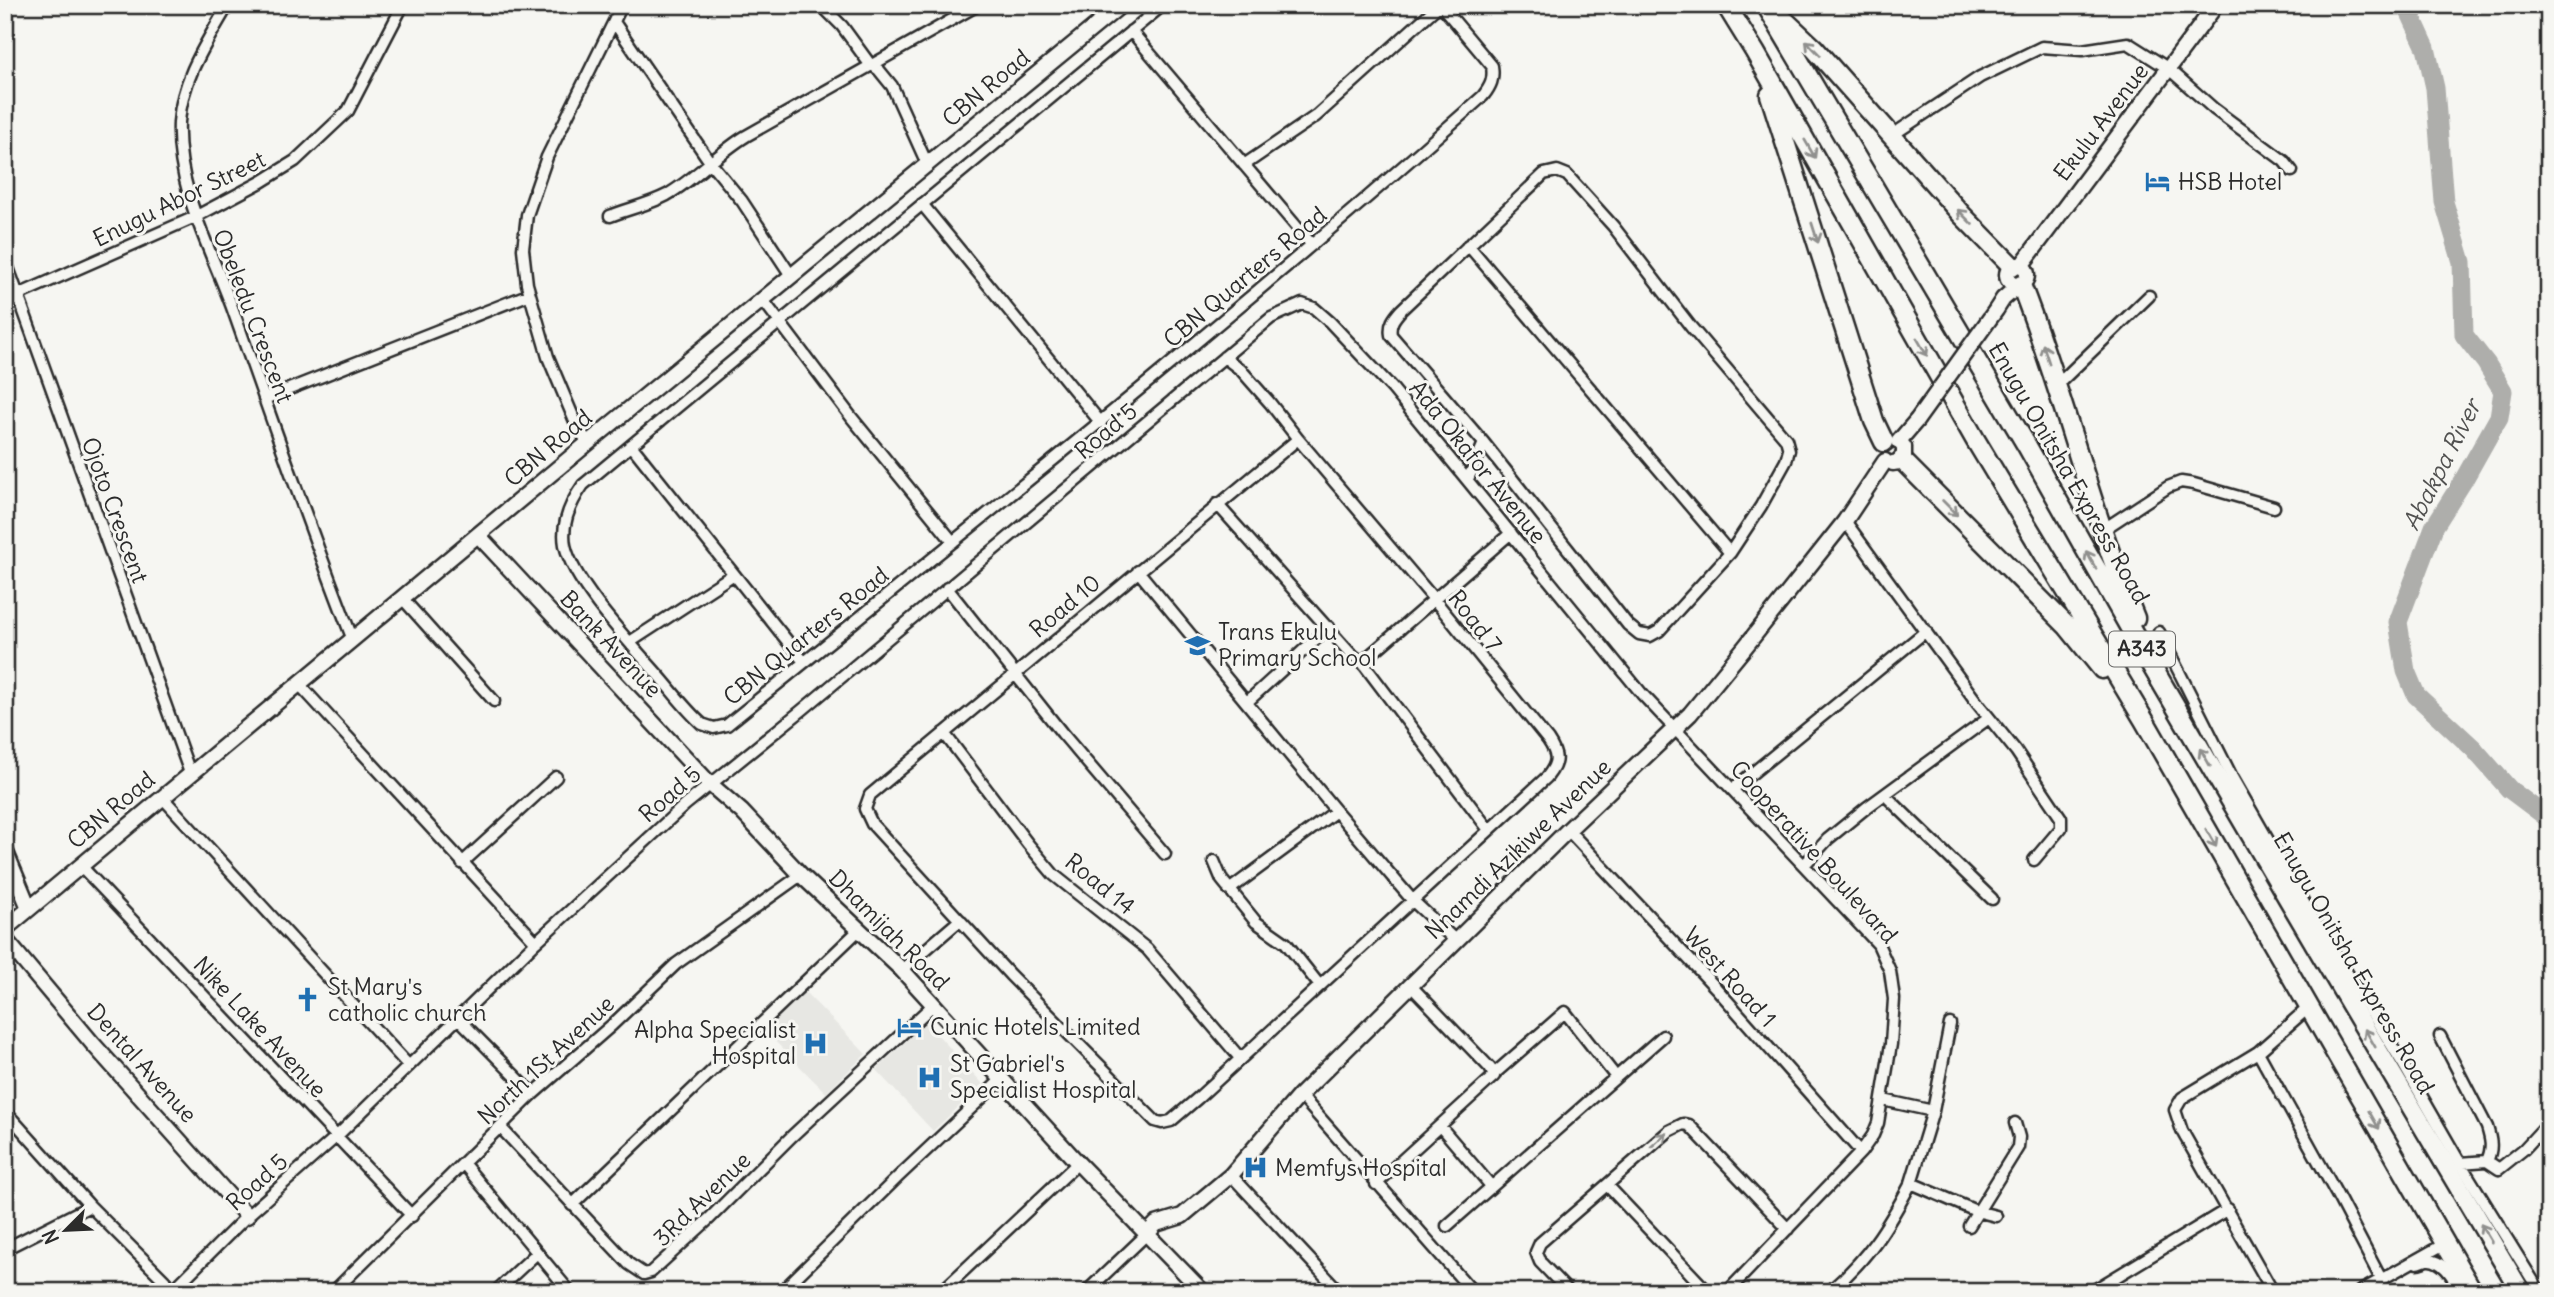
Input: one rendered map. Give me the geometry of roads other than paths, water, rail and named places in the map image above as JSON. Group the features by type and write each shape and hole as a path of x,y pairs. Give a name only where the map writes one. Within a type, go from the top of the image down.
{"highway":[{"name":"A343","path":"1726,5 1976,441 2144,720 2473,1292"},
{"path":"1768,5 1813,47 2016,275 2056,386 2101,531 2139,627 2144,644 2143,651"},
{"name":"Enugu Onitsha Express Road","path":"1768,5 2027,446 2143,651 2521,1292"},
{"path":"1755,52 1874,421 1892,442"},
{"path":"1893,461 2068,627 2144,720"}],"main road":[{"name":"CBN Road","path":"5,929 1121,5"},
{"name":"Ekulu Avenue","path":"2016,275 2216,5"},
{"path":"1892,442 1905,451 1893,461 1881,454 1892,442 1917,420 1999,305 2016,275"},
{"name":"Nnamdi Azikiwe Avenue","path":"1147,1234 1156,1224 1182,1216 1231,1175 1300,1095 1674,729 1716,684 1893,461"},
{"name":"Bank Avenue","path":"478,535 709,784"},
{"name":"Dhamijah Road","path":"709,784 742,812 801,875 902,970 1078,1163 1203,1292"},
{"path":"5,850 29,908"},
{"name":"Dental Avenue","path":"5,939 93,1044 247,1216"}],"street":[{"name":"Obeledu Crescent","path":"228,5 195,64 187,86 180,111 179,137 182,158 195,217 227,293 319,553 353,640"},
{"name":"Enugu Abor Street","path":"5,304 195,217 290,164 346,114 403,5"},
{"path":"589,443 577,426 555,377 530,294 523,249 532,200 555,140 622,5"},
{"path":"821,5 852,37 897,94 914,139 928,166"},
{"path":"610,216 664,196 724,149 785,112 875,65 978,5"},
{"name":"CBN Quarters Road","path":"1163,5 583,485 571,501 565,523 565,543 572,564 583,583 630,642 702,724 714,728 727,725 1101,423 1378,190 1483,96 1491,87 1494,76 1492,66 1440,5"},
{"path":"1244,165 1316,116 1440,5"},
{"path":"614,22 792,277"},
{"path":"1131,31 1312,245"},
{"path":"1900,130 1980,77 2042,47 2082,50 2128,43 2169,69 2214,109 2284,161 2292,171"},
{"path":"1557,171 1567,175 1613,226 1691,327 1786,439 1789,450 1777,481 1730,553 1659,631 1650,636 1639,634 1628,625 1485,443 1395,341 1390,328 1401,310 1468,245 1544,174 1557,171"},
{"path":"922,204 1101,423"},
{"path":"1468,245 1730,553"},
{"name":"Ojoto Crescent","path":"5,259 190,774"},
{"path":"264,399 530,294"},
{"path":"2056,386 2150,296"},
{"path":"763,300 852,418 953,542"},
{"name":"Ada Okafor Avenue","path":"1224,357 1271,318 1301,304 1314,308 1392,388 1627,677 1674,729"},
{"name":"Road 7","path":"960,920 1079,1046 1155,1121 1171,1121 1413,901 1555,767 1556,753 1433,598 1248,379 1224,357"},
{"name":"Road 5","path":"172,1291 247,1216 337,1136 536,942 709,784 1224,357"},
{"name":"Road 10","path":"960,920 872,824 865,809 870,795 1298,439"},
{"path":"1468,479 1485,443"},
{"path":"631,445 804,662"},
{"path":"2101,531 2180,482 2274,507"},
{"path":"1217,504 1350,653 1362,662 1489,830"},
{"path":"1845,521 2016,751 2062,818 2061,828 2034,860"},
{"path":"1362,662 1511,533"},
{"path":"1138,571 1413,901 1457,941"},
{"path":"630,642 734,574"},
{"path":"947,588 1014,674 1166,854"},
{"path":"402,599 494,701"},
{"path":"1247,702 1329,627"},
{"path":"1733,789 1926,631"},
{"path":"2159,632 2233,779 2460,1163 2540,1292"},
{"path":"299,684 536,942"},
{"path":"1805,864 1828,839 1989,718"},
{"name":"Cooperative Boulevard","path":"1674,729 1805,864 1878,944 1890,971 1894,999 1891,1044 1876,1129 1861,1152 1727,1292"},
{"name":"Road 14","path":"944,733 1054,875 1147,948 1240,1058"},
{"path":"462,863 556,776"},
{"path":"1885,795 1992,899"},
{"path":"162,797 410,1066"},
{"path":"1229,890 1336,811"},
{"name":"West Road 1","path":"1568,830 1716,988 1861,1152"},
{"path":"1214,861 1222,880 1256,922 1286,943 1320,986"},
{"name":"Nike Lake Avenue","path":"80,865 411,1216"},
{"name":"North 1St Avenue","path":"333,1292 533,1094 676,964 801,875"},
{"path":"902,970 960,920"},
{"path":"572,1205 859,930"},
{"path":"1411,986 1494,1074"},
{"name":"3Rd Avenue","path":"500,1127 629,1264 644,1274 651,1272 710,1218 792,1136 933,1005"},
{"path":"2273,1292 2182,1131 2175,1110 2182,1098 2258,1052 2308,1008"},
{"path":"1376,1184 1565,1012 1616,1077"},
{"path":"458,1018 533,1094"},
{"path":"1829,1292 1857,1267 1878,1241 1911,1183 1933,1111 1950,1024"},
{"path":"1447,1226 1663,1036"},
{"path":"2440,1037 2487,1127 2492,1150 2487,1161"},
{"path":"2258,1052 2381,1279"},
{"path":"781,1292 1002,1079"},
{"path":"1300,1095 1473,1292"},
{"path":"1883,1100 1933,1111"},
{"path":"5,1111 90,1206 172,1291"},
{"path":"2460,1163 2487,1161 2499,1169 2524,1149 2549,1122"},
{"path":"1969,1226 2018,1147 2019,1138 2015,1123"},
{"path":"1569,1292 1540,1262 1536,1248 1581,1205 1669,1131 1683,1124 1689,1125 1788,1229"},
{"path":"1440,1126 1491,1186"},
{"path":"463,1163 570,1292"},
{"path":"942,1292 1078,1163"},
{"path":"1231,1175 1340,1292"},
{"path":"1911,1183 1976,1211 1996,1216"},
{"path":"1607,1185 1708,1292"},
{"path":"5,1249 90,1206"},
{"path":"2091,1292 2228,1209"},
{"path":"1086,1292 1147,1234"},
{"path":"2359,1292 2446,1243"},
{"path":"495,1292 537,1253"},
{"path":"2409,1264 2420,1264 2429,1260 2436,1262 2445,1268 2462,1292"}],"waterway":[{"name":"Abakpa River","path":"2404,5 2426,48 2435,88 2444,202 2462,262 2464,335 2503,391 2499,417 2434,527 2398,622 2406,671 2416,695 2473,748 2509,789 2549,819"}],"place":[{"name":"HSB Hotel","path":"2158,182"},
{"name":"Trans Ekulu Primary School","path":"1198,645"},
{"name":"St Mary's catholic church","path":"308,1000"},
{"name":"Cunic Hotels Limited","path":"910,1027"},
{"name":"Alpha Specialist Hospital","path":"816,1043"},
{"name":"St Gabriel's Specialist Hospital","path":"930,1077"},
{"name":"Memfys Hospital","path":"1255,1168"}]}
